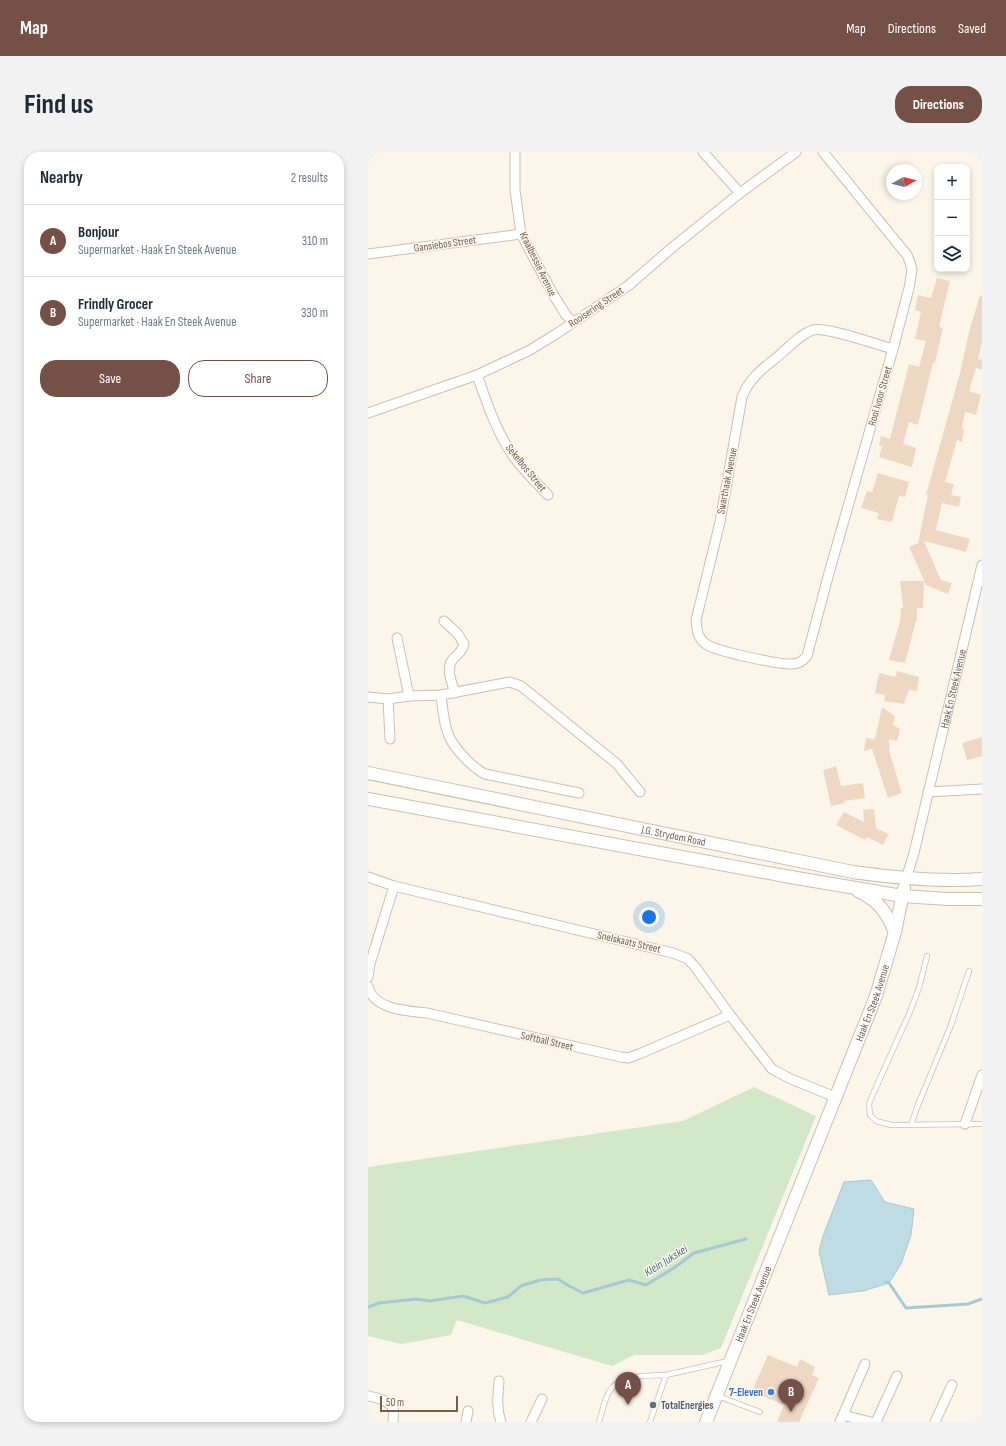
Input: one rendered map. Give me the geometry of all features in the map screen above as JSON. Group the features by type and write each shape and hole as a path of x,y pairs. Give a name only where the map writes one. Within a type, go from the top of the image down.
{"street":[{"name":"Kraalbessie Avenue","path":"515,152 515,190 521,234 554,296 566,315 573,322"},
{"path":"703,152 740,193"},
{"name":"Rooisering Street","path":"368,413 477,375 530,350 629,285 674,246 740,193 796,152"},
{"name":"Rooi Ivoor Street","path":"801,662 807,656 829,573 893,349 912,275 910,262 907,255 823,152"},
{"name":"Gansiebos Street","path":"368,254 521,234"},
{"name":"Swarthaak Avenue","path":"801,662 791,665 776,663 713,648 704,642 697,634 696,620 720,522 742,397 747,384 753,377 805,334 814,330 828,331 893,349"},
{"name":"Sekelbos Street","path":"477,375 495,425 505,442 514,457 548,495"},
{"name":"Haak En Steek Avenue","path":"706,1422 814,1148 876,996 894,932 906,879 911,866 982,565"},
{"path":"444,621 458,634 464,644 461,652 452,660 449,667 455,693"},
{"path":"397,638 409,696"},
{"path":"368,698 388,699 409,696 441,696 510,682 520,686 617,764 640,792"},
{"path":"441,696 446,727 451,741 475,768 485,774 579,793"},
{"path":"388,699 390,739"},
{"name":"J.G. Strydom Road","path":"368,773 853,872 906,879 982,879"},
{"path":"928,792 982,789"},
{"name":"J.G. Strydom Road","path":"368,799 902,896 948,899 982,899"},
{"name":"Snelskaats Street","path":"368,877 394,886 673,953 688,959 772,1069 791,1079 835,1097"},
{"path":"368,977 370,964 394,886"},
{"path":"851,887 882,907 888,916 894,932"},
{"name":"Softball Street","path":"368,986 372,996 387,1005 399,1009 427,1013 628,1058 730,1015"},
{"path":"965,1124 982,1076"},
{"path":"865,1364 842,1418 871,1422"},
{"path":"876,1422 897,1376"},
{"path":"499,1381 497,1402 501,1422"},
{"path":"935,1422 952,1385"},
{"path":"368,1396 375,1397 391,1406 393,1411 393,1422"},
{"path":"531,1422 542,1399"},
{"path":"466,1422 468,1410"}],"lane":[{"path":"927,956 919,988 869,1104 870,1115 876,1121 891,1125 982,1124"},
{"path":"911,1125 954,1018 969,971"},
{"path":"599,1422 609,1393 614,1386 624,1379 666,1375 730,1361"},
{"path":"650,1422 666,1375"},
{"path":"716,1396 760,1412"}],"green space":[{"path":"754,1087 816,1116 721,1348 703,1355 634,1355 612,1366 457,1320 451,1335 402,1344 368,1336 368,1167 683,1121"}],"water":[{"path":"871,1180 885,1202 914,1209 911,1235 901,1264 889,1283 863,1291 829,1295 819,1251 823,1236 844,1182"}],"building":[{"path":"937,278 950,281 939,327 943,328 918,425 909,422 903,444 916,448 912,467 879,457 882,446 879,446 881,436 890,439 909,364 919,367 926,341 915,339 921,312 915,310 918,295 931,298"},
{"path":"980,295 982,296 982,342 978,359 982,360 982,370 976,368 969,391 981,395 976,415 965,412 962,429 964,429 962,442 957,440 945,482 954,484 951,495 961,497 959,507 942,503 936,530 970,539 966,552 924,541 941,580 952,583 948,594 926,585 909,547 918,543 928,495 926,495"},
{"path":"878,473 909,482 905,497 899,496 892,522 877,519 879,513 861,508 867,491 872,492"},
{"path":"900,581 924,581 923,608 917,608 917,621 905,663 889,660 900,621 901,608 903,608"},
{"path":"897,671 919,677 917,691 909,690 904,704 884,701 885,695 875,693 879,673 895,677"},
{"path":"882,707 895,716 893,725 900,729 897,741 889,739 890,754 902,793 888,798 872,749 864,751 866,738 875,739"},
{"path":"982,737 982,756 967,760 962,743"},
{"path":"836,766 841,786 863,783 865,798 844,801 845,803 831,806 823,770"},
{"path":"874,809 876,828 889,834 883,845 867,837 865,840 836,825 844,812 864,822 863,810"},
{"path":"768,1355 797,1367 800,1359 815,1367 812,1375 819,1378 799,1422 777,1422 784,1405 752,1391"}],"waterway":[{"name":"Klein Jukskei","path":"368,1307 379,1303 416,1299 430,1301 463,1296 485,1303 508,1297 521,1286 540,1280 558,1279 583,1293 629,1280 646,1285 674,1268 694,1253 746,1239"},
{"name":"Klein Jukskei","path":"886,1282 889,1283 906,1308 968,1304 982,1299"}],"place":[{"name":"7-Eleven","path":"771,1392"},
{"name":"Bonjour","path":"628,1405"},
{"name":"TotalEnergies","path":"653,1405"},
{"name":"Frindly Grocer","path":"791,1412"}]}
